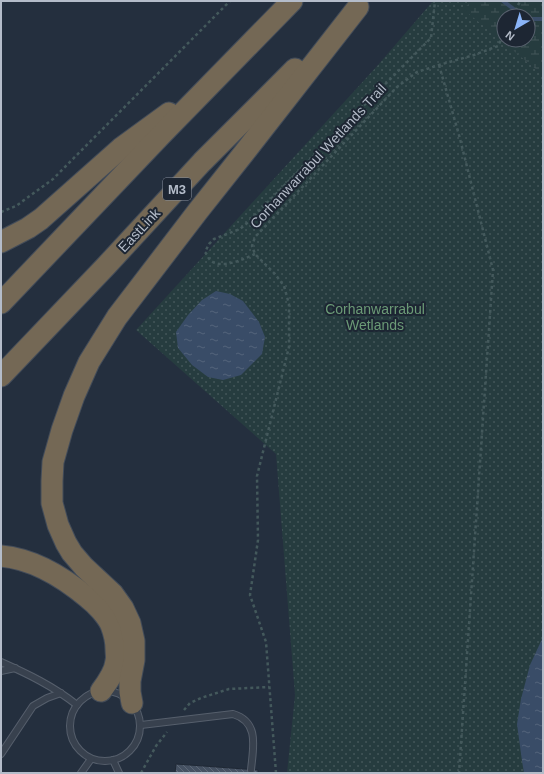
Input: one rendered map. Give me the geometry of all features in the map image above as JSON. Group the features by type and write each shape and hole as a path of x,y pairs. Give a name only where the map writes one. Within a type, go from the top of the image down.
{"highway":[{"path":"1,303 292,1"},
{"path":"132,703 130,681 134,660 134,641 130,623 123,608 113,594 84,567 72,553 58,525 52,503 53,462 62,430 74,396 89,362 117,317 198,211 361,4"},
{"name":"EastLink","path":"1,376 106,266 202,162 361,4"},
{"path":"1,242 40,220 121,148 215,80"},
{"path":"1,556 8,556 31,562 54,573 76,588 97,606 111,624 116,640 117,661 109,680 101,691"}],"lane":[{"path":"1,662 34,677 61,693 77,705"},
{"path":"1,671 15,668"},
{"path":"101,691 113,692 124,696 132,703 138,713 141,725 133,746 113,760 104,762 91,759 80,752 73,742 70,729 71,717 77,705 88,696 101,691"},
{"path":"1,754 33,706 47,698 61,693"},
{"path":"141,725 233,714 241,716 250,724 254,737 251,770"},
{"path":"81,773 91,759"},
{"path":"113,760 119,773"}],"path":[{"path":"1,212 16,206 53,179 230,1"},
{"path":"276,773 266,642 250,595 258,540 257,476 289,347 289,304 284,286 275,274 255,254 244,260 227,264 217,264 210,260 205,252 209,244 214,239 240,229 246,224 431,38 435,1"},
{"name":"Corhanwarrabul Wetlands Trail","path":"255,254 252,246 255,237 398,87 417,72 496,47"},
{"path":"439,65 459,136 493,270 458,773"}],"green space":[{"name":"Corhanwarrabul Wetlands","path":"433,1 472,1 464,9 496,36 496,48 511,48 543,75 543,773 287,773 295,695 276,454 136,330 378,65"},
{"path":"472,1 543,1 543,75 510,48 536,48 536,8 496,8 496,36 463,9"}],"water":[{"path":"216,291 230,294 243,301 259,322 265,337 262,354 241,375 223,380 208,377 192,365 178,348 176,332 188,315 202,300"},
{"path":"543,637 543,773 524,773 517,724 521,699 530,665"}],"building":[{"path":"176,764 258,770 258,773 175,773"}],"waterway":[{"path":"503,1 512,8"},
{"path":"536,19 543,19"}]}
